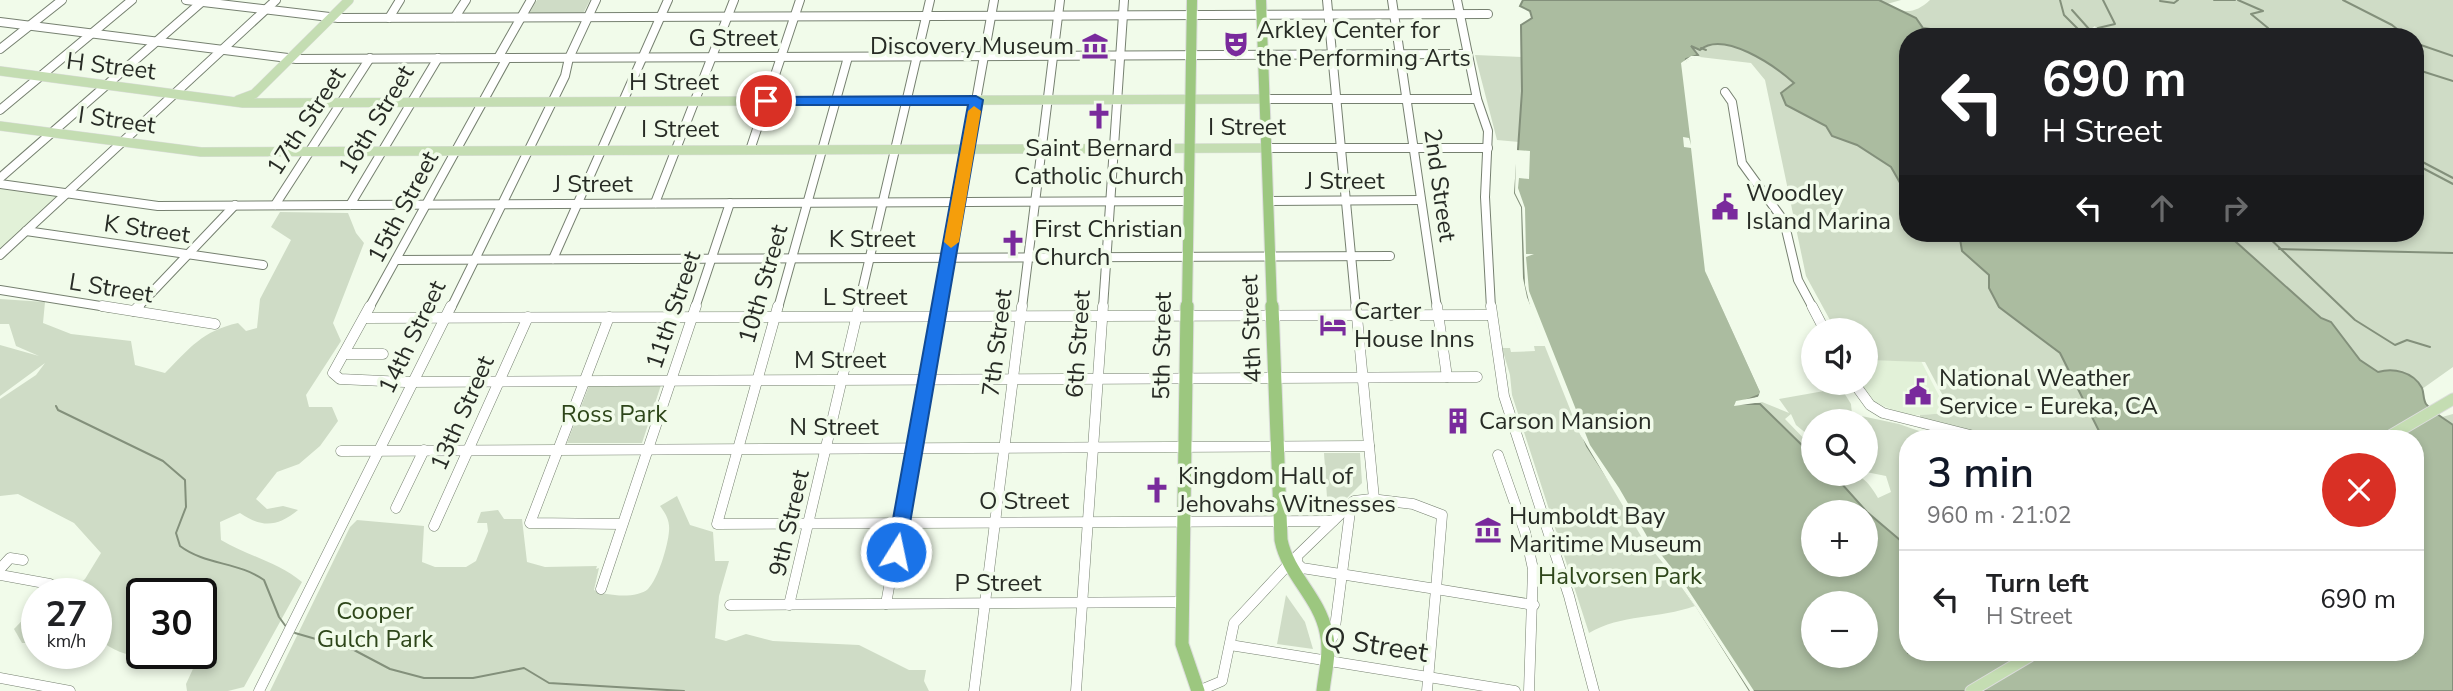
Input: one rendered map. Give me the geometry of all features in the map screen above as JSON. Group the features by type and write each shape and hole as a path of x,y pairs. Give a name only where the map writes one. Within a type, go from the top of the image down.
{"highway":[{"name":"5th Street","path":"1192,0 1184,378 1182,644 1198,691"},
{"name":"4th Street","path":"1261,0 1282,548 1320,614 1328,644 1322,691"}],"main road":[{"path":"255,97 349,0"},
{"name":"H Street","path":"0,71 243,103 1264,99"},
{"path":"215,99 240,100 255,97 284,103"},
{"name":"I Street","path":"0,126 201,152 1266,148"},
{"path":"2400,430 2450,400"},
{"path":"1971,691 2022,661"}],"street":[{"path":"0,49 62,0"},
{"path":"0,110 132,0"},
{"path":"186,0 332,17 389,18 1488,13"},
{"path":"0,255 276,0"},
{"path":"389,18 400,0"},
{"path":"455,18 466,0"},
{"name":"15th Street","path":"333,373 483,102 531,0"},
{"name":"14th Street","path":"259,691 529,151 565,76 569,58 596,0"},
{"path":"553,259 668,0"},
{"path":"655,203 734,0"},
{"path":"750,150 800,0"},
{"name":"9th Street","path":"789,605 930,0"},
{"path":"886,604 994,0"},
{"name":"7th Street","path":"974,691 1060,0"},
{"name":"6th Street","path":"1076,691 1080,603 1124,0"},
{"path":"1327,0 1374,499"},
{"name":"2nd Street","path":"1392,0 1447,376"},
{"path":"1457,0 1477,99 1487,125 1485,197 1491,315 1504,396 1569,596 1594,691"},
{"path":"0,178 203,1"},
{"name":"G Street","path":"0,22 290,58 1468,54"},
{"name":"10th Street","path":"716,522 848,57"},
{"name":"17th Street","path":"275,205 370,58"},
{"name":"16th Street","path":"350,205 438,58"},
{"path":"1725,92 1732,102 1742,163 1784,221 1798,280 1818,318"},
{"name":"H Street","path":"1264,99 1477,99"},
{"name":"I Street","path":"1266,148 1488,148"},
{"name":"J Street","path":"0,184 147,205 1188,201"},
{"name":"J Street","path":"1268,201 1421,200"},
{"name":"11th Street","path":"601,589 730,203"},
{"path":"134,312 235,205"},
{"name":"K Street","path":"26,231 263,265"},
{"name":"K Street","path":"396,260 1390,256"},
{"name":"L Street","path":"0,290 215,324"},
{"name":"L Street","path":"365,318 1491,315"},
{"name":"13th Street","path":"434,526 528,317"},
{"path":"609,317 530,523 622,524"},
{"path":"344,354 383,354"},
{"name":"M Street","path":"333,373 350,382 1477,377"},
{"path":"1863,395 1870,405 1883,412 1952,430"},
{"name":"N Street","path":"341,451 1369,446"},
{"path":"396,508 424,450"},
{"path":"1498,456 1531,556 1534,605 1529,691"},
{"path":"1230,645 1234,623 1351,504 1362,498 1433,508 1441,513 1427,691"},
{"name":"4th Street","path":"1328,644 1334,635 1351,504"},
{"name":"O Street","path":"716,522 1333,521"},
{"path":"0,569 10,558 23,560"},
{"path":"1292,565 1534,605"},
{"path":"0,575 21,579"},
{"name":"P Street","path":"730,605 1182,603"},
{"name":"Q Street","path":"1230,645 1516,691"},
{"name":"5th Street","path":"1198,691 1223,681 1230,645"},
{"path":"0,678 63,690"}],"shaded area":[{"path":"1523,0 1879,0 1916,18 1923,28 1899,28 1899,181 1891,167 1857,145 1832,136 1826,126 1786,105 1781,93 1794,83 1762,59 1722,44 1710,45 1700,50 1691,46 1698,55 1686,59 1684,66 1708,275 1762,394 1737,404 1760,404 1801,444 1801,486 1844,486 1856,500 1801,500 1801,577 1878,577 1878,521 1899,539 1899,661 2424,661 2424,430 2098,430 2060,353 1999,307 1989,288 1989,275 1962,251 1960,242 2236,242 2321,318 2331,322 2360,360 2378,372 2390,370 2408,374 2418,382 2426,404 2453,425 2453,691 1750,691 1682,583 1644,534 1587,446 1528,297 1524,278 1522,207 1515,193 1522,91 1521,25 1532,18 1530,11 1520,6"},
{"path":"0,184 67,194 0,255"},
{"path":"1878,360 1921,361 1948,413 1907,416 1872,401 1868,395 1878,395"}],"green space":[{"path":"537,0 590,0 583,14 529,14"},
{"path":"1682,0 1899,147 1899,242 2021,242 2202,430 1969,430 1920,419 1920,415 1948,413 1950,409 1925,362 1878,360 1878,318 1829,318 1806,276 1765,80 1751,63 1691,56"},
{"path":"1868,0 1901,0 1887,4 1898,10 1909,11 1930,0 2453,0 2453,367 2422,389 2425,402 2442,417 2453,414 2453,470 2424,442 2424,430 2412,430 2217,242 2424,242 2424,28 1913,28"},
{"path":"1531,19 1519,150 1519,142 1497,140 1475,55 1522,57"},
{"path":"280,212 348,213 356,233 364,243 333,323 341,341 306,395 309,407 332,407 338,421 320,446 299,464 277,472 256,499 267,509 283,506 298,510 283,520 269,524 255,521 240,513 220,522 221,540 283,569 302,582 244,687 228,691 187,691 186,684 193,669 217,669 217,578 126,578 126,653 114,649 112,578 86,578 101,553 74,523 18,494 0,496 0,399 36,375 45,363 0,396 0,345 39,356 16,346 9,324 0,324 0,299 45,302 43,323 71,334 131,341 135,365 165,373 197,342 215,331 238,323 246,331 257,328 260,299 291,240 271,227"},
{"name":"Halvorsen Park","path":"1534,346 1547,346 1580,434 1607,478 1683,582 1663,561 1695,606 1614,623 1589,633 1512,395 1510,375 1502,348 1510,348 1511,352 1535,351"},
{"name":"Ross Park","path":"661,385 642,443 567,443 589,386"},
{"path":"1802,395 1845,395 1851,404 1852,409 1801,409 1801,429 1791,414 1785,419 1801,436 1801,486 1870,486 1878,498 1891,492 1886,476 1878,474 1878,420 1916,430 1899,430 1899,635 1878,615 1878,591 1866,591 1866,577 1878,577 1878,500 1803,500 1734,406 1762,402 1789,413 1779,399"},
{"path":"1324,453 1360,453 1362,483 1333,512 1328,512"},
{"name":"Cooper Gulch Park","path":"677,496 690,525 713,532 715,561 729,561 719,596 715,638 726,641 746,634 773,641 859,645 909,670 926,670 924,681 929,691 270,691 350,527 357,520 424,526 422,562 435,567 466,567 476,561 488,531 487,523 477,523 481,512 498,510 504,519 522,519 527,562 545,567 597,566 596,569 599,568 594,590 613,595 629,595 648,589 655,578 665,553 669,531 667,518 660,506"},
{"path":"1286,595 1305,622 1313,649 1277,644"},
{"path":"21,622 21,641 14,629"}],"pier":[{"path":"1691,56 1701,56 1687,60 1686,66 1710,270 1765,393 1760,401 1762,402 1734,406 1736,401 1758,397 1760,392 1705,271 1691,148 1684,147 1683,137 1689,138 1691,145 1681,63"},
{"path":"1516,150 1530,151 1529,179 1519,178 1518,188 1525,208 1526,254 1534,254 1526,257 1529,291 1590,445 1648,538 1683,582 1754,691 1750,691 1684,589 1641,536 1580,434 1532,314 1525,285 1522,207 1515,193"}],"waterway":[{"path":"2060,0 2064,15 2077,28"},
{"path":"2098,28 2115,24 2103,0"},
{"path":"2160,1 2174,3 2178,0"},
{"path":"2214,0 2235,0"},
{"path":"2238,0 2263,11 2251,14 2268,28"},
{"path":"2343,0 2396,28"},
{"path":"2072,10 2088,28"},
{"path":"2424,46 2453,56"},
{"path":"1701,48 1706,50"},
{"path":"2424,72 2453,81"},
{"path":"2424,163 2453,178"},
{"path":"2424,169 2453,184"},
{"path":"2273,242 2281,249"},
{"path":"2281,249 2453,253"},
{"path":"2281,249 2355,320 2395,345 2407,340 2430,347"},
{"path":"56,406 58,410 163,461 185,480 186,507 176,533 180,546 200,557 244,570 264,580 279,617 287,628"},
{"path":"295,633 354,650 390,669 424,678 473,678 524,668 549,683 684,691"}],"slow traffic":[{"path":"951,242 974,111"}],"place":[{"name":"Arkley Center for the Performing Arts","path":"1236,44"},
{"name":"Discovery Museum","path":"1095,46"},
{"name":"Saint Bernard Catholic Church","path":"1099,116"},
{"name":"Woodley Island Marina","path":"1725,207"},
{"name":"First Christian Church","path":"1013,243"},
{"name":"Carter House Inns","path":"1333,325"},
{"name":"National Weather Service - Eureka, CA","path":"1918,392"},
{"name":"Carson Mansion","path":"1458,421"},
{"name":"Kingdom Hall of Jehovahs Witnesses","path":"1157,490"},
{"name":"Humboldt Bay Maritime Museum","path":"1488,530"}],"route":[{"path":"766,101 976,100 896,552"}]}
